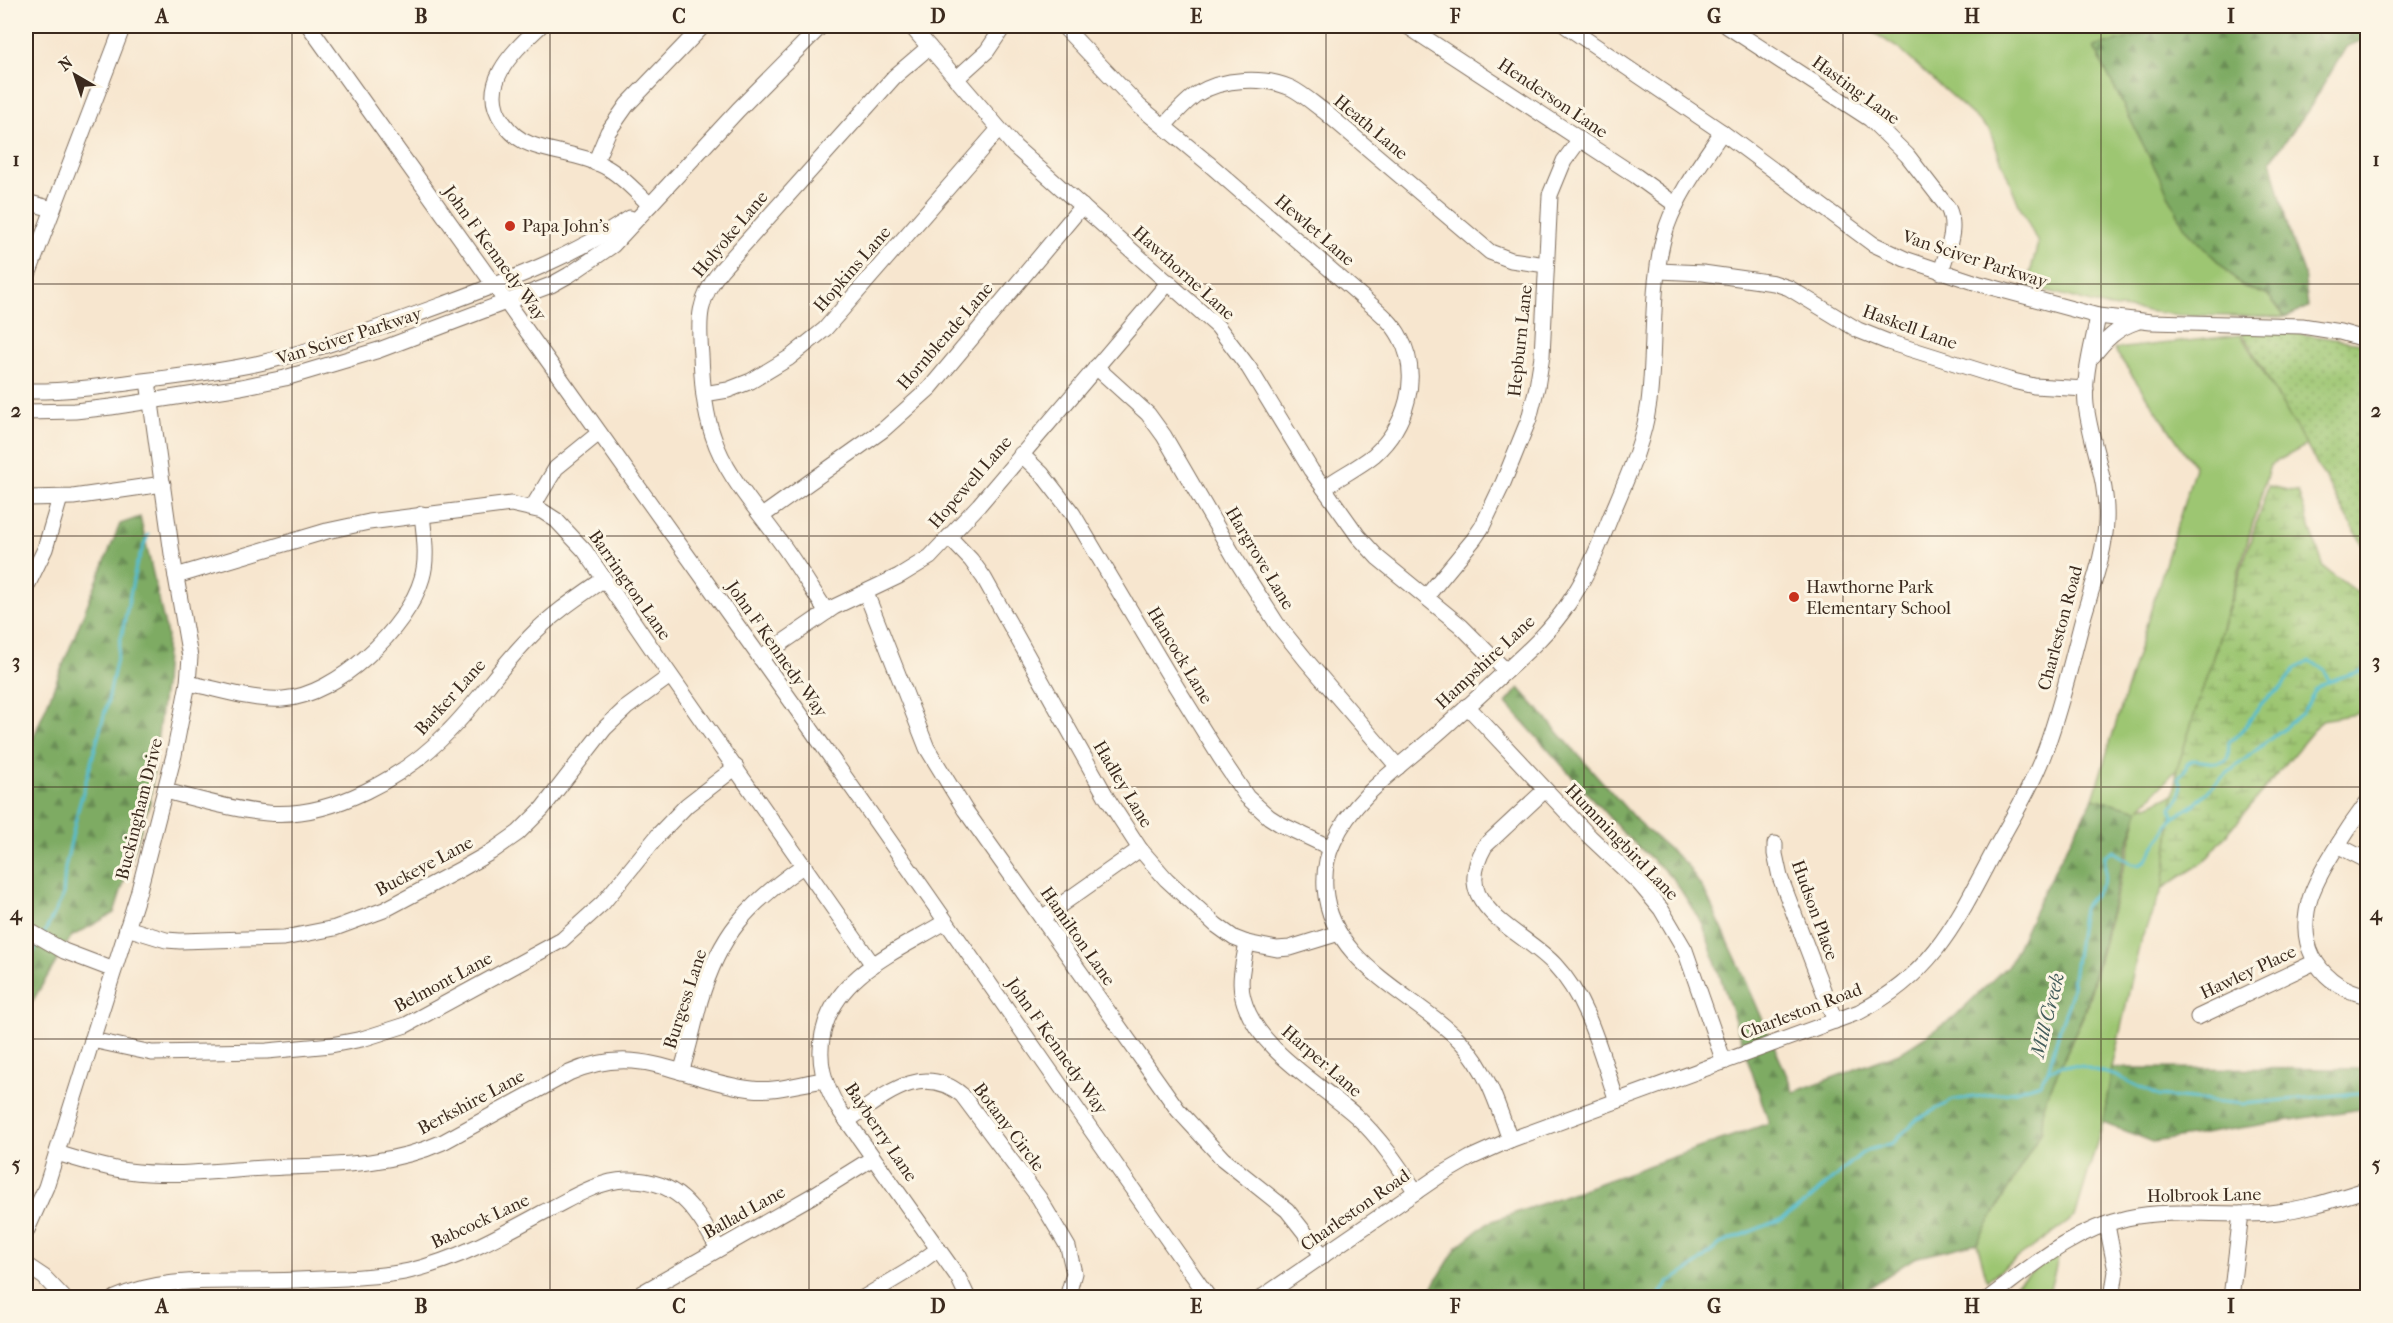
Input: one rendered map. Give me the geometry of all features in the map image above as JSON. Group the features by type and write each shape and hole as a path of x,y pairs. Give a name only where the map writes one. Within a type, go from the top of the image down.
{"street":[{"path":"26,280 123,26"},
{"name":"John F Kennedy Way","path":"309,26 760,658 1209,1298"},
{"path":"540,26 504,63 498,73 494,97 496,109 508,128 528,144 595,162 610,169 650,205"},
{"path":"595,162 608,132 627,105 703,26"},
{"name":"Van Sciver Parkway","path":"26,412 75,411 150,402 241,387 330,366 380,350 551,285 614,244 754,93 821,26"},
{"name":"Hawthorne Lane","path":"911,26 999,129 1027,158 1206,315 1239,354 1324,488 1368,548 1472,636 1506,671"},
{"path":"956,79 987,51 1004,26"},
{"name":"Hewlet Lane","path":"1063,26 1128,96 1383,316 1393,326 1403,342 1409,362 1410,388 1398,426 1391,437 1373,455 1324,488"},
{"name":"Henderson Lane","path":"1407,26 1676,205"},
{"name":"Van Sciver Parkway","path":"1566,26 1722,132 1873,244 1941,272 2098,316 2139,321 2302,326 2340,332 2367,340"},
{"name":"Hasting Lane","path":"1727,26 1870,119 1907,155 1928,180 1953,217 1953,230 1941,272"},
{"name":"Holyoke Lane","path":"827,612 719,452 709,423 704,394 699,319 701,306 712,281 894,76 929,47"},
{"name":"Heath Lane","path":"1164,126 1196,95 1206,90 1231,82 1244,81 1281,85 1303,95 1490,252 1511,260 1546,265"},
{"name":"Hopkins Lane","path":"704,394 728,390 751,381 789,358 825,329 999,129"},
{"name":"Hampshire Lane","path":"1510,1140 1484,1074 1463,1044 1421,1008 1362,963 1338,933 1330,914 1324,885 1325,870 1331,848 1354,811 1398,767 1533,646 1557,620 1577,590 1594,557 1631,471 1642,437 1649,401 1653,328 1663,241 1676,205 1722,132"},
{"name":"Hepburn Lane","path":"1426,597 1478,533 1503,483 1534,403 1540,371 1545,310 1550,195 1564,161 1580,139"},
{"path":"26,202 53,209"},
{"name":"Van Sciver Parkway","path":"26,391 65,391 148,381 248,365 299,353 369,332 542,268 574,252 650,205"},
{"name":"Hornblende Lane","path":"762,516 883,430 924,393 1082,206"},
{"name":"Haskell Lane","path":"1659,271 1703,273 1774,283 1795,292 1858,330 1888,342 2034,386 2086,389"},
{"name":"Hopewell Lane","path":"760,658 827,612 915,568 949,537 1169,282"},
{"name":"Charleston Road","path":"1261,1298 1416,1191 1470,1158 1510,1140 1835,1021 1876,1003 1907,981 1933,955 1985,871 2022,802 2046,748 2098,561 2106,522 2105,484 2092,440 2086,389 2098,316"},
{"path":"2090,360 2105,341 2122,327 2139,321"},
{"name":"Hargrove Lane","path":"1096,367 1139,404 1156,424 1235,558 1286,636 1398,767"},
{"name":"Buckingham Drive","path":"26,1232 41,1200 57,1153 127,928 165,791 188,683 190,657 148,381"},
{"path":"532,508 556,468 599,433"},
{"name":"Hancock Lane","path":"1021,454 1042,474 1073,514 1163,666 1247,797 1280,824 1331,848"},
{"path":"26,498 60,498 163,484"},
{"path":"26,588 45,549 60,498"},
{"name":"Barrington Lane","path":"176,576 341,527 422,514 503,504 532,508 556,520 585,550 670,676 873,965"},
{"path":"188,683 254,697 284,699 313,692 346,674 382,641 412,601 422,580 425,567 422,514"},
{"name":"Hadley Lane","path":"949,537 971,560 987,584 1095,778 1140,849 1155,868 1206,917 1234,938 1247,943 1277,949 1290,948 1338,933"},
{"name":"Barker Lane","path":"165,791 267,813 313,811 357,795 386,780 438,743 527,639 557,612 604,579"},
{"name":"Hamilton Lane","path":"866,593 933,760 960,803 1189,1123 1223,1159 1287,1210 1323,1256"},
{"name":"Buckeye Lane","path":"127,928 160,939 180,941 284,938 343,925 384,910 491,852 518,833 542,809 605,728 626,708 670,676"},
{"name":"Hummingbird Lane","path":"1467,706 1545,790 1644,890 1670,922 1685,950 1724,1062"},
{"name":"Belmont Lane","path":"92,1040 152,1053 267,1051 331,1045 362,1039 406,1025 562,940 603,903 660,833 687,805 736,767"},
{"path":"1545,790 1485,846 1479,857 1474,882 1477,892 1489,908 1547,957 1566,978 1592,1028 1617,1101"},
{"path":"2367,801 2313,890 2308,903 2308,943 2310,954 2315,962 2324,975 2336,984 2367,996"},
{"name":"Hudson Place","path":"1775,844 1780,877 1835,1021"},
{"path":"2339,846 2367,861"},
{"path":"1042,918 1140,849"},
{"name":"Burgess Lane","path":"681,1072 705,988 728,936 753,904 804,865"},
{"name":"Bayberry Lane","path":"945,922 873,965 843,990 828,1014 820,1049 825,1080 831,1095 958,1277 968,1298"},
{"path":"26,929 64,951 114,970"},
{"name":"Harper Lane","path":"1247,943 1241,985 1242,998 1257,1026 1292,1064 1377,1137 1416,1191"},
{"name":"Hawley Place","path":"2198,1017 2315,962"},
{"name":"Berkshire Lane","path":"57,1153 125,1171 157,1174 337,1166 373,1162 426,1149 584,1066 616,1060 648,1063 712,1081 756,1090 770,1090 825,1080"},
{"name":"Botany Circle","path":"847,1121 892,1091 915,1082 940,1082 952,1087 962,1095 1029,1185 1068,1247 1074,1273 1067,1298"},
{"name":"Ballad Lane","path":"633,1298 812,1196 873,1158"},
{"name":"Babcock Lane","path":"115,1298 146,1287 174,1282 331,1279 379,1276 410,1271 482,1245 584,1191 612,1181 626,1180 655,1184 681,1196 699,1215 718,1249"},
{"name":"Holbrook Lane","path":"1989,1298 2064,1243 2125,1218 2165,1212 2268,1213 2291,1210 2367,1189"},
{"path":"2231,1298 2241,1214"},
{"path":"2106,1225 2116,1271 2112,1298"},
{"path":"863,1298 938,1249"},
{"path":"26,1265 44,1277 64,1298"}],"green space":[{"path":"1864,26 2175,26 2094,48 2242,286 2269,296 2285,317 2179,315 2102,306 2027,285 2038,243 2019,205 1989,130 1899,49"},
{"path":"2175,26 2367,26 2367,38 2346,47 2309,109 2271,160 2290,235 2304,273 2308,307 2285,317 2269,296 2242,286 2185,228 2094,47"},
{"path":"2237,324 2367,344 2367,552"},
{"path":"2241,335 2307,445 2270,465 2182,764 2140,808 2174,794 2163,888 2140,942 2112,1068 2103,1122 2075,1217 1987,1280 1977,1243 2042,1130 2043,1105 2086,1010 2139,810 2093,798 2195,467 2114,349"},
{"path":"2268,486 2298,492 2324,568 2367,600 2367,712 2322,720 2204,862 2163,888 2177,769"},
{"path":"140,517 167,635 164,686 150,801 114,913 71,937 26,1012 26,783 30,746 120,524"},
{"path":"1519,688 1637,821 1687,865 1706,894 1794,1092 1899,1053 1952,1019 2010,963 2047,884 2093,798 2139,810 2127,847 2085,1010 2043,1105 2042,1130 1977,1243 1914,1258 1855,1297 1424,1298 1457,1247 1487,1223 1769,1123 1703,925 1673,878 1624,834 1506,703"},
{"path":"2112,1068 2367,1069 2367,1108 2153,1142 2103,1122"},
{"path":"2060,1251 2048,1297 1999,1297"}],"waterway":[{"path":"44,934 63,896 65,868 78,810 108,701 136,566 148,535"},
{"path":"2173,818 2171,807 2180,794 2181,782 2178,778 2187,764 2193,760 2217,763 2226,761 2229,742 2241,732 2262,703 2282,687 2296,668 2309,662 2324,669 2329,682"},
{"name":"Mill Creek","path":"1657,1298 1669,1282 1695,1266 1720,1244 1784,1218 1805,1203 1861,1154 1893,1143 1916,1120 1953,1100 2016,1091 2040,1083 2048,1071 2070,1000 2083,908 2103,884 2105,855 2113,851 2132,864 2140,865 2146,860 2173,818 2195,804 2219,780 2300,715 2315,691 2332,680 2368,669"},
{"path":"26,964 39,942"},
{"path":"2048,1071 2062,1065 2081,1066 2117,1076 2158,1096 2244,1104 2368,1092"}],"place":[{"name":"Papa John's","path":"510,226"},
{"name":"Hawthorne Park Elementary School","path":"1794,597"}]}
